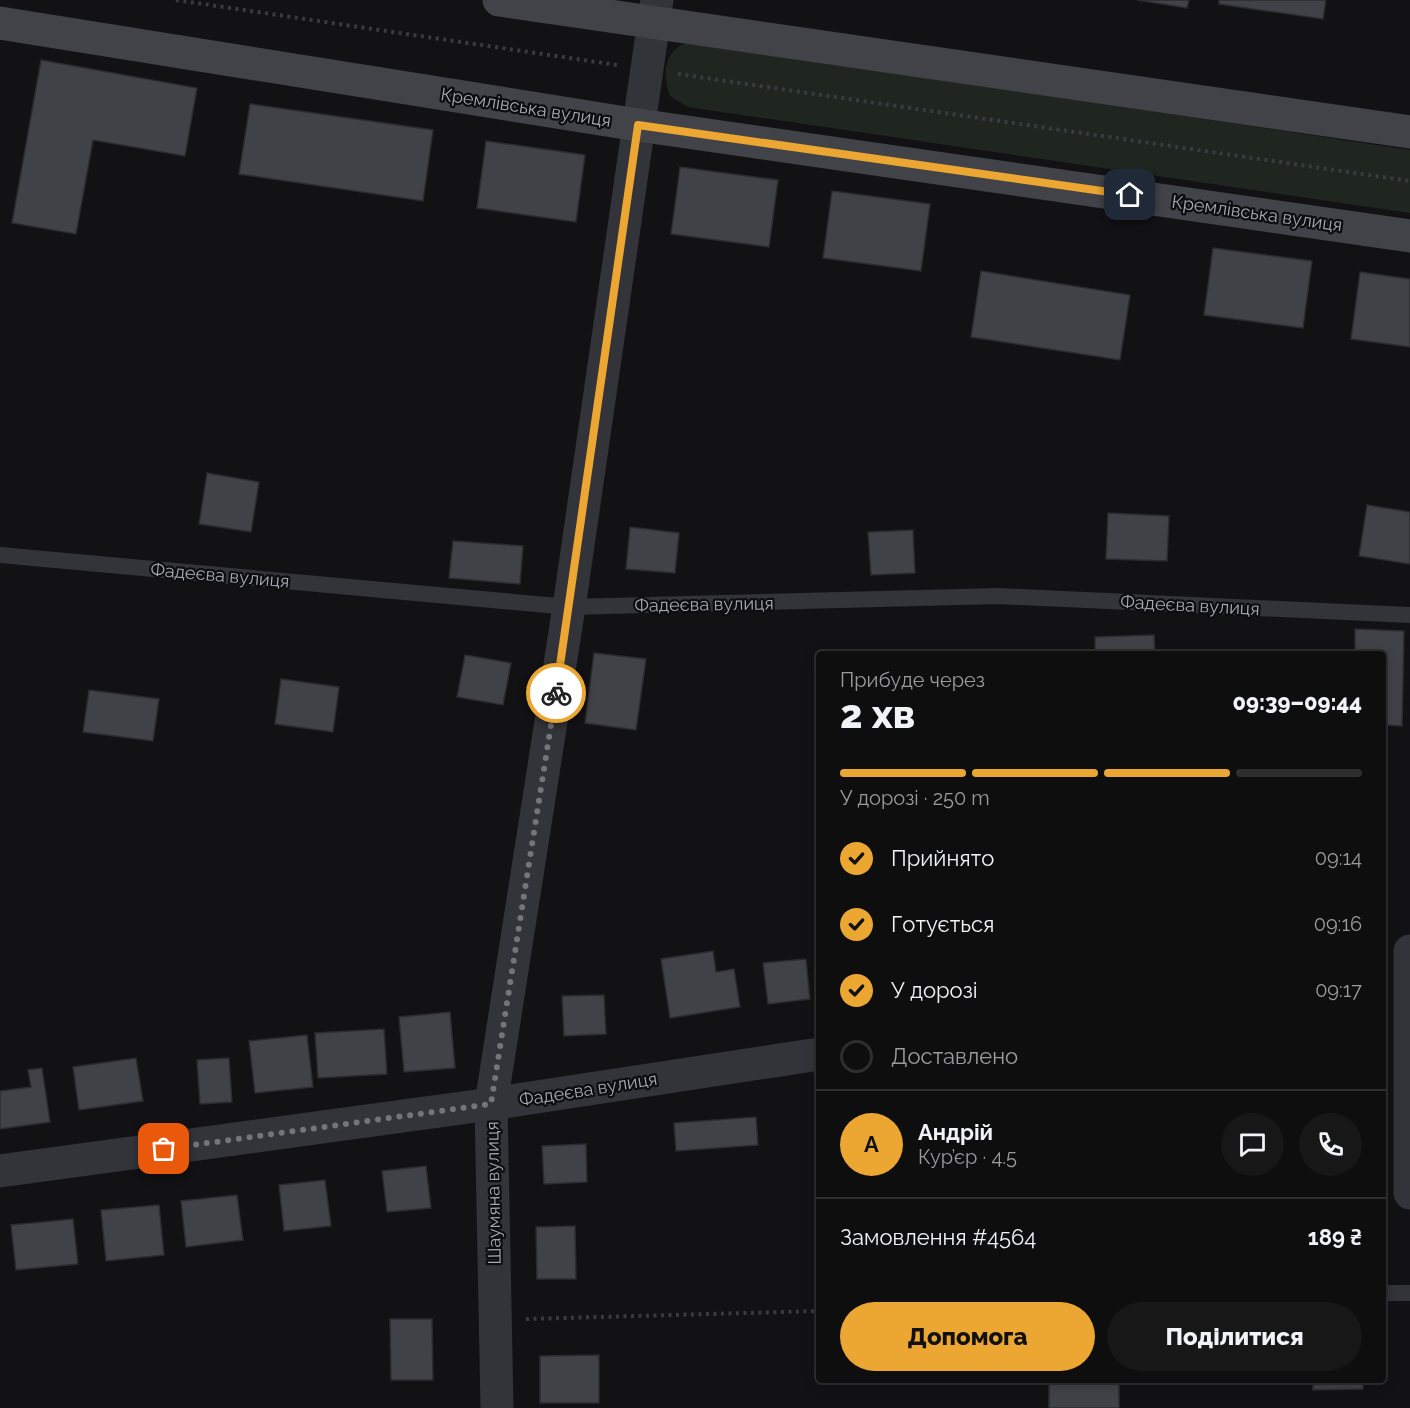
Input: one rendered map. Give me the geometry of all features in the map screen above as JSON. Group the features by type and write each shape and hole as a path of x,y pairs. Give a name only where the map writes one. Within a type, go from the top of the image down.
{"street":[{"path":"499,0 655,11 1410,132"},
{"name":"Шаумяна вулиця","path":"497,1408 491,1104 569,607 655,11"},
{"name":"Кремлівська вулиця","path":"0,23 638,125 1410,236"},
{"path":"1403,962 1410,1192"},
{"name":"Фадеєва вулиця","path":"0,1171 491,1104 816,1054"}],"lane":[{"name":"Фадеєва вулиця","path":"0,555 569,607 998,596 1410,615"},
{"path":"1386,1293 1410,1293"}],"path":[{"path":"176,0 1410,181"},
{"path":"495,1320 816,1311"}],"shaded area":[{"path":"693,42 1410,150 1410,213 688,107 670,96 666,70 671,54 676,48"}],"building":[{"path":"1137,0 1189,0 1187,8"},
{"path":"1219,0 1326,0 1323,19 1219,4"},
{"path":"41,60 197,88 185,156 93,140 76,234 12,223"},
{"path":"250,104 433,130 423,201 239,174"},
{"path":"486,141 585,155 576,222 477,208"},
{"path":"680,167 778,180 769,247 671,234"},
{"path":"832,191 930,204 921,271 823,258"},
{"path":"1213,248 1312,261 1303,328 1204,315"},
{"path":"981,271 1130,295 1120,360 971,337"},
{"path":"1360,272 1410,279 1410,347 1351,339"},
{"path":"207,473 259,482 251,532 199,524"},
{"path":"1367,505 1410,512 1410,564 1359,556"},
{"path":"1108,513 1169,516 1167,561 1106,559"},
{"path":"630,527 679,533 675,573 626,569"},
{"path":"913,530 915,573 871,575 868,532"},
{"path":"453,541 523,546 520,584 449,578"},
{"path":"1355,629 1404,631 1402,726 1386,725 1386,651 1355,651"},
{"path":"1154,635 1155,651 1095,651 1095,637"},
{"path":"594,653 646,659 636,730 585,723"},
{"path":"465,655 511,663 503,705 457,697"},
{"path":"281,679 339,687 333,732 275,724"},
{"path":"89,690 159,699 153,741 83,732"},
{"path":"713,951 716,972 734,969 740,1007 670,1018 661,959"},
{"path":"806,959 810,999 768,1004 763,963"},
{"path":"604,995 606,1034 564,1036 562,996"},
{"path":"450,1012 455,1068 404,1072 399,1017"},
{"path":"384,1029 387,1074 318,1078 315,1033"},
{"path":"307,1035 313,1087 255,1093 249,1041"},
{"path":"136,1058 143,1101 79,1110 73,1067"},
{"path":"229,1058 232,1102 200,1104 197,1060"},
{"path":"42,1068 50,1122 0,1129 0,1091 31,1087 28,1070"},
{"path":"756,1117 758,1145 676,1151 674,1123"},
{"path":"586,1144 587,1182 544,1184 542,1146"},
{"path":"426,1166 431,1208 387,1212 382,1171"},
{"path":"325,1180 331,1226 284,1231 279,1185"},
{"path":"237,1195 243,1240 186,1247 181,1201"},
{"path":"159,1205 164,1255 106,1261 101,1210"},
{"path":"73,1219 78,1264 16,1270 11,1225"},
{"path":"575,1226 576,1279 537,1279 536,1227"},
{"path":"390,1319 432,1319 433,1380 391,1380"},
{"path":"599,1355 599,1403 540,1403 540,1356"},
{"path":"822,1383 896,1383 822,1384"},
{"path":"1049,1383 1119,1383 1119,1408 1049,1408"},
{"path":"1313,1383 1363,1383 1363,1389 1313,1390"}],"way so far":[{"path":"164,1149 491,1104 556,693"}],"route":[{"path":"556,693 638,125 1130,195"}]}
